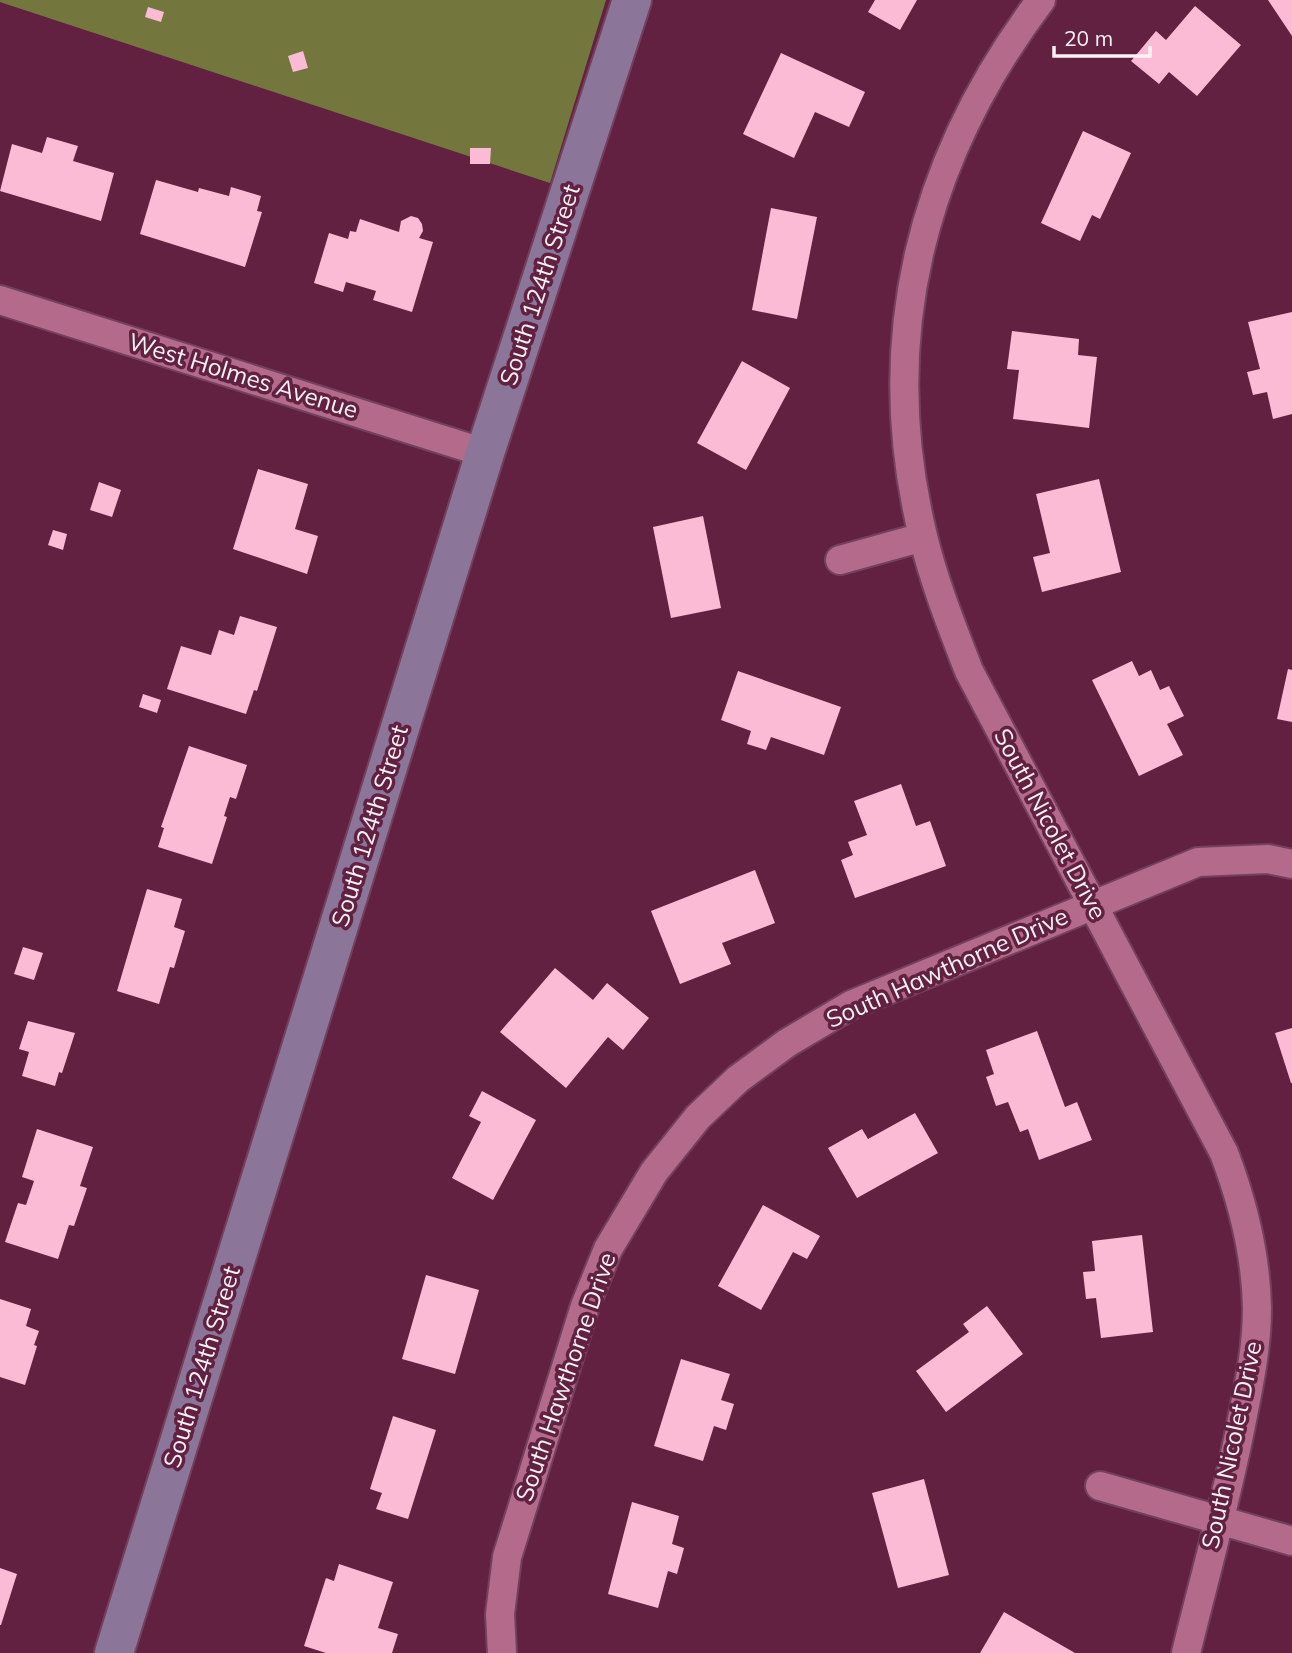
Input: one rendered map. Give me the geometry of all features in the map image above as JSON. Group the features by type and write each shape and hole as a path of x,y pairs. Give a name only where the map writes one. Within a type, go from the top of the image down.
{"street":[{"name":"South 124th Street","path":"114,1653 485,453 632,0"},
{"name":"South Nicolet Drive","path":"1041,0 1010,41 975,103 944,172 921,240 909,303 903,365 905,431 923,537 939,593 969,671 1224,1153 1240,1196 1251,1246 1256,1306 1254,1353 1233,1463 1186,1653"},
{"name":"West Holmes Avenue","path":"0,300 485,453"},
{"path":"840,559 923,537"},
{"name":"South Hawthorne Drive","path":"502,1653 500,1614 507,1558 581,1319 608,1249 654,1172 708,1108 738,1079 787,1043 851,1005 1198,862 1268,859 1292,864"},
{"path":"1100,1486 1292,1541"}],"green space":[{"path":"0,0 606,0 550,183"}],"building":[{"path":"875,0 917,0 900,30 868,12"},
{"path":"1268,0 1292,0 1292,36"},
{"path":"1195,6 1241,45 1197,96 1169,72 1159,84 1131,61 1156,31 1166,40"},
{"path":"148,7 164,12 161,22 145,17"},
{"path":"303,51 308,68 293,72 288,56"},
{"path":"781,53 865,92 849,127 815,112 794,158 743,134"},
{"path":"1083,131 1131,153 1100,219 1092,215 1080,241 1041,223"},
{"path":"47,137 78,146 73,161 114,173 101,221 0,191 12,144 42,153"},
{"path":"470,148 491,148 490,164 470,164"},
{"path":"156,180 198,192 199,188 229,196 231,187 261,196 257,211 262,212 245,267 140,234"},
{"path":"771,208 817,217 797,319 752,310"},
{"path":"411,216 418,218 422,224 423,231 419,238 433,242 412,312 373,300 376,291 346,282 343,292 314,283 329,233 348,239 350,231 356,232 360,219 399,232 401,221"},
{"path":"1292,312 1292,414 1273,419 1267,392 1253,395 1247,372 1260,369 1248,322"},
{"path":"1012,331 1079,339 1078,355 1097,357 1089,428 1013,419 1019,370 1007,369"},
{"path":"742,361 790,388 746,470 697,443"},
{"path":"258,469 308,484 295,529 318,536 307,574 233,549"},
{"path":"1099,479 1121,572 1042,592 1033,557 1050,553 1036,494"},
{"path":"99,482 121,490 112,517 90,510"},
{"path":"703,516 721,608 671,618 653,527"},
{"path":"53,530 67,534 63,550 48,545"},
{"path":"240,616 277,627 257,691 254,690 246,714 167,689 181,646 211,655 219,630 234,635"},
{"path":"1132,661 1139,676 1151,670 1160,690 1169,686 1184,716 1167,724 1183,755 1139,776 1092,680"},
{"path":"1288,669 1292,670 1292,722 1277,719"},
{"path":"738,671 841,707 824,755 771,737 766,750 747,744 751,731 721,720"},
{"path":"143,694 161,700 157,713 139,707"},
{"path":"189,746 247,765 236,799 230,797 224,816 227,817 212,864 158,847 164,828 161,827"},
{"path":"901,784 916,826 930,821 946,866 855,898 841,860 853,855 848,842 867,835 854,801"},
{"path":"755,870 775,923 722,943 731,964 680,984 651,911"},
{"path":"147,889 182,899 174,927 185,931 159,1004 117,991"},
{"path":"23,947 43,953 34,980 14,974"},
{"path":"555,968 593,1000 607,983 649,1018 623,1050 608,1037 566,1088 500,1032"},
{"path":"28,1021 75,1033 55,1086 22,1076 29,1052 19,1049"},
{"path":"1292,1028 1292,1083 1291,1083 1275,1033"},
{"path":"1037,1031 1065,1107 1077,1102 1092,1140 1039,1160 1028,1129 1020,1132 1008,1102 996,1106 986,1077 994,1074 986,1050"},
{"path":"482,1091 536,1120 493,1200 452,1178 481,1122 469,1116"},
{"path":"915,1113 938,1153 857,1198 828,1148 862,1129 868,1139"},
{"path":"37,1129 93,1147 80,1186 87,1188 74,1226 69,1225 58,1259 5,1242 18,1203 26,1205 34,1181 22,1177"},
{"path":"763,1205 820,1236 807,1259 793,1252 761,1310 718,1286"},
{"path":"1142,1235 1153,1332 1101,1338 1096,1298 1086,1299 1083,1272 1095,1271 1092,1241"},
{"path":"426,1275 479,1290 455,1374 402,1359"},
{"path":"0,1299 31,1309 26,1326 39,1331 25,1385 0,1377"},
{"path":"987,1306 1023,1354 946,1412 916,1371 969,1332 963,1324"},
{"path":"681,1359 730,1374 721,1400 734,1404 726,1430 714,1426 703,1461 654,1446"},
{"path":"393,1416 436,1430 408,1519 376,1509 382,1493 370,1489"},
{"path":"924,1479 949,1575 898,1588 872,1493"},
{"path":"632,1502 679,1516 672,1544 684,1548 677,1574 668,1571 658,1608 608,1594"},
{"path":"339,1564 393,1582 378,1628 398,1634 392,1653 326,1653 304,1646 326,1578 334,1581"},
{"path":"0,1568 17,1574 1,1625 0,1625"},
{"path":"1004,1612 1075,1653 980,1653"}]}
